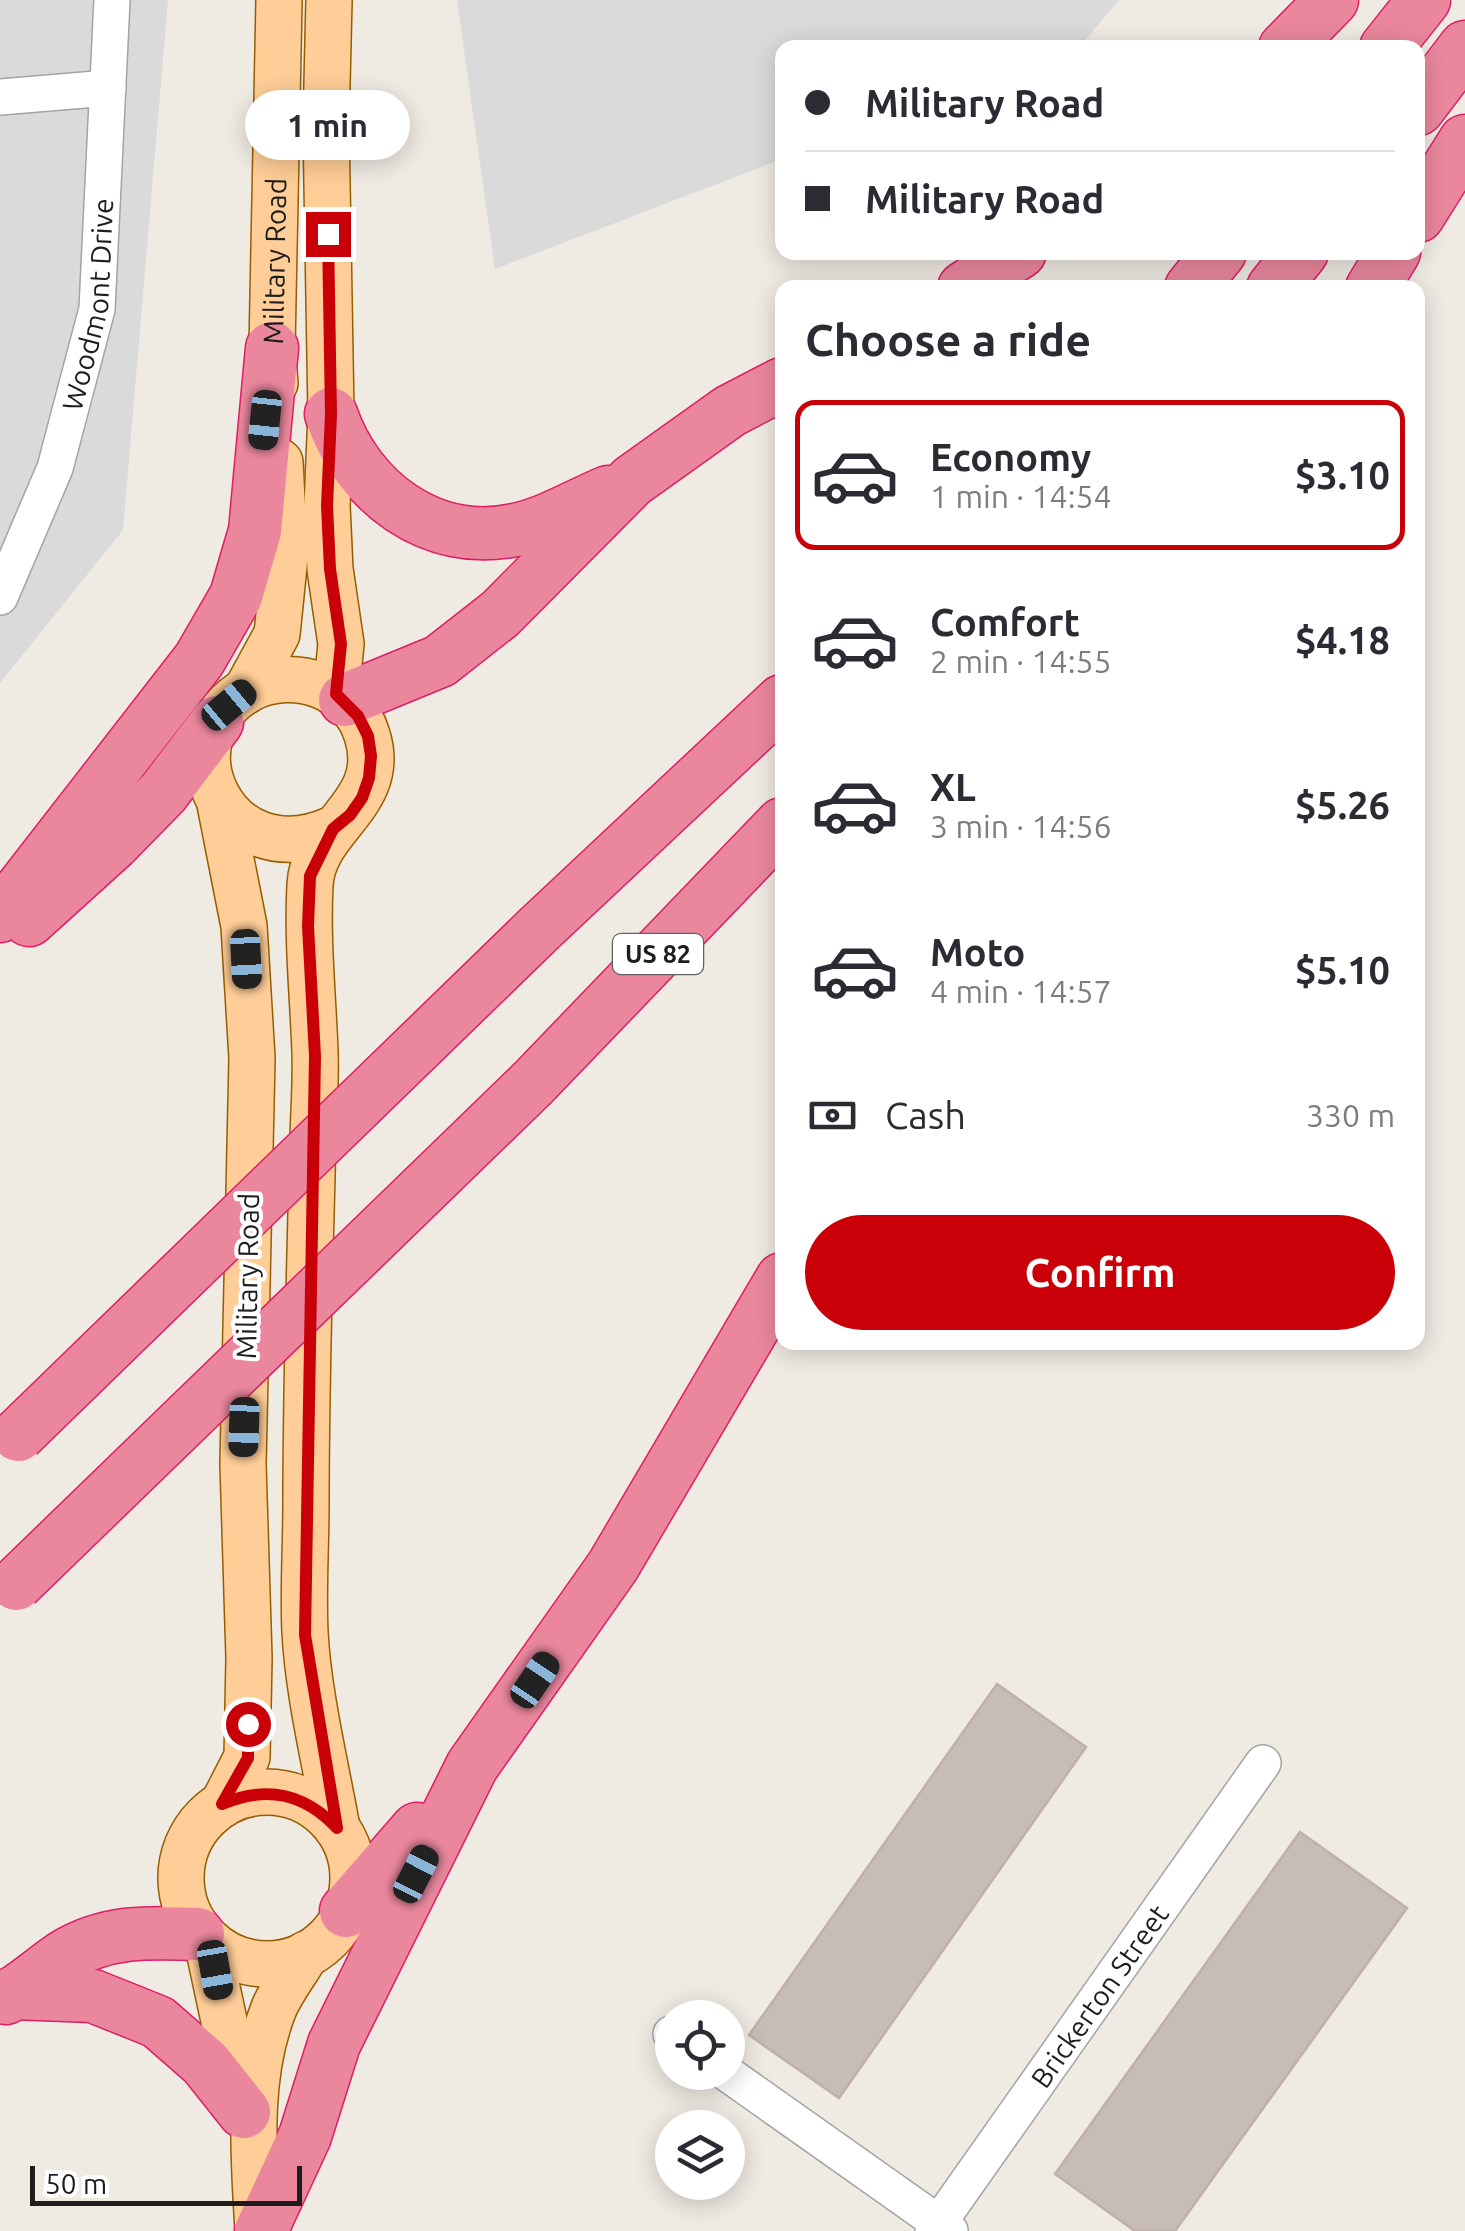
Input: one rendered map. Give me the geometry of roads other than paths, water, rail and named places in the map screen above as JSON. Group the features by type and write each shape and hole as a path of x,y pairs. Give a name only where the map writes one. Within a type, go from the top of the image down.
{"highway":[{"path":"1294,40 1332,0"},
{"path":"1392,40 1424,0"},
{"path":"1425,100 1465,48"},
{"path":"1425,205 1465,141"},
{"path":"976,280 1008,260"},
{"path":"1197,280 1214,260"},
{"path":"1279,280 1296,260"},
{"path":"0,916 200,660 236,596 255,531 272,348"},
{"path":"341,697 440,661 500,614 632,481 730,411 775,388"},
{"path":"331,414 352,461 387,499 408,513 458,530 510,531 535,525 632,481"},
{"path":"0,945 113,844 162,793 232,707"},
{"path":"9,1444 540,928 775,708"},
{"name":"US 82","path":"8,1592 533,1084 775,831"},
{"path":"346,1912 472,1766 613,1566 775,1291"},
{"path":"260,2231 305,2136 334,2044 472,1766"},
{"path":"6,1997 67,1954 106,1936 153,1931 203,1938"},
{"path":"6,1997 94,1996 158,2022 205,2063 249,2124"}],"main road":[{"name":"Military Road","path":"232,707 277,634 285,556 272,348 279,0"},
{"name":"Military Road","path":"329,0 326,126 331,414 327,506 330,569 341,644 341,697"},
{"path":"286,678 307,680 341,697 358,716 368,736 371,756 362,798 350,815 333,829 292,842 271,840 234,820 220,804 208,764 210,742 232,707 266,682 286,678"},
{"name":"Military Road","path":"220,804 244,926 252,1058 242,1464 248,1758 222,1804"},
{"path":"333,829 310,876 308,926 315,1056 305,1635 337,1828"},
{"path":"249,2124 260,2051 275,2005 306,1954 336,1929 352,1890 348,1848 337,1828 304,1800 284,1794 252,1794 222,1804 206,1818 184,1854 183,1896 203,1938 249,2124 260,2231"},
{"path":"203,1938 230,1956 248,1962 268,1964 306,1954"}],"street":[{"name":"Woodmont Drive","path":"1,591 54,468 97,309 112,0"},
{"path":"0,97 108,88"},
{"name":"Brickerton Street","path":"940,2228 1263,1763"},
{"path":"745,2087 940,2228"}]}
